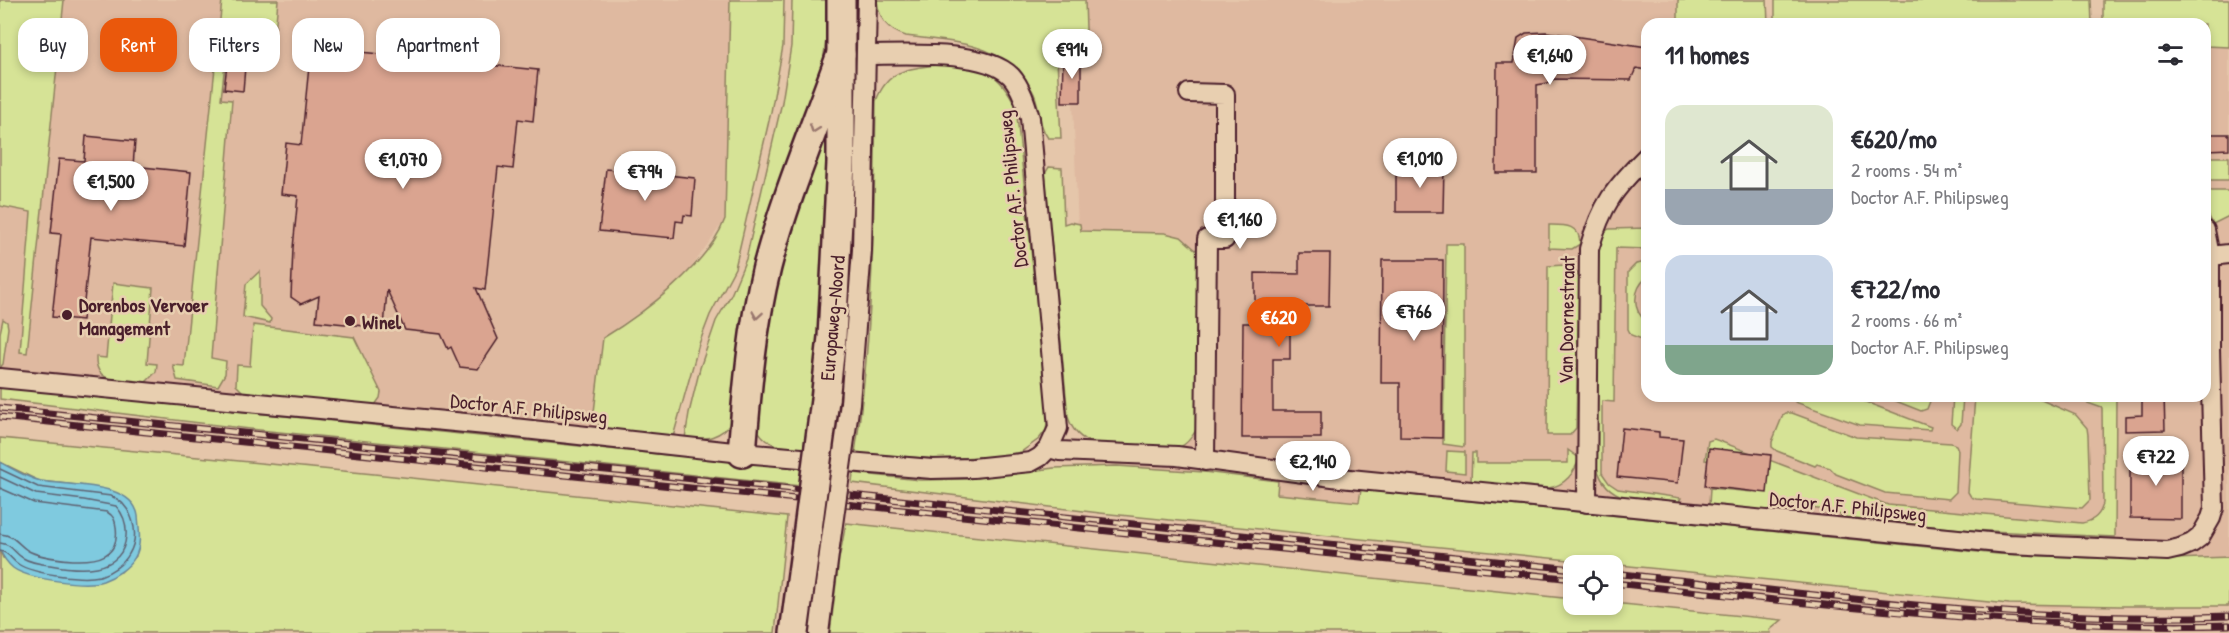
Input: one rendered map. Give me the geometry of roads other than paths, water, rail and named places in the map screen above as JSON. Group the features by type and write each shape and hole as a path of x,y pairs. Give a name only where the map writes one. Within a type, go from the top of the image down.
{"main road":[{"name":"Europaweg-Noord","path":"794,633 818,545 838,401 832,337 841,163 854,55 841,0"},
{"path":"742,453 749,370 767,267 786,204 854,55"}],"street":[{"name":"Europaweg-Noord","path":"854,55 867,0"},
{"name":"Doctor A.F. Philipsweg","path":"0,378 496,426 742,453 932,469 973,468 1031,462 1049,448 1058,428 1030,118 1024,98 1011,76 992,64 969,57 854,55"},
{"path":"1189,93 1225,94 1225,239 1207,239 1205,461"},
{"name":"Van Doornestraat","path":"1587,503 1588,249 1609,198 1619,184 1641,162"},
{"path":"2211,256 2229,254"},
{"name":"Doctor A.F. Philipsweg","path":"1049,448 1059,451 1177,456 1340,478 2009,544 2167,551 2192,543 2200,537 2214,508 2211,389"},
{"name":"Europaweg-Noord","path":"818,545 819,633"}],"water":[{"path":"0,462 36,480 98,487 125,496 134,505 138,516 139,542 132,561 116,575 95,583 43,579 13,568 5,560 0,550"}],"railway":[{"path":"0,408 1563,568"},
{"path":"0,417 1563,578"},
{"path":"1623,574 1843,598 1997,611 2075,616 2229,616"},
{"path":"1623,584 1920,614 2075,624 2229,625"}],"place":[{"name":"Dorenbos Vervoer Management","path":"67,315"},
{"name":"Winel","path":"350,321"}]}
